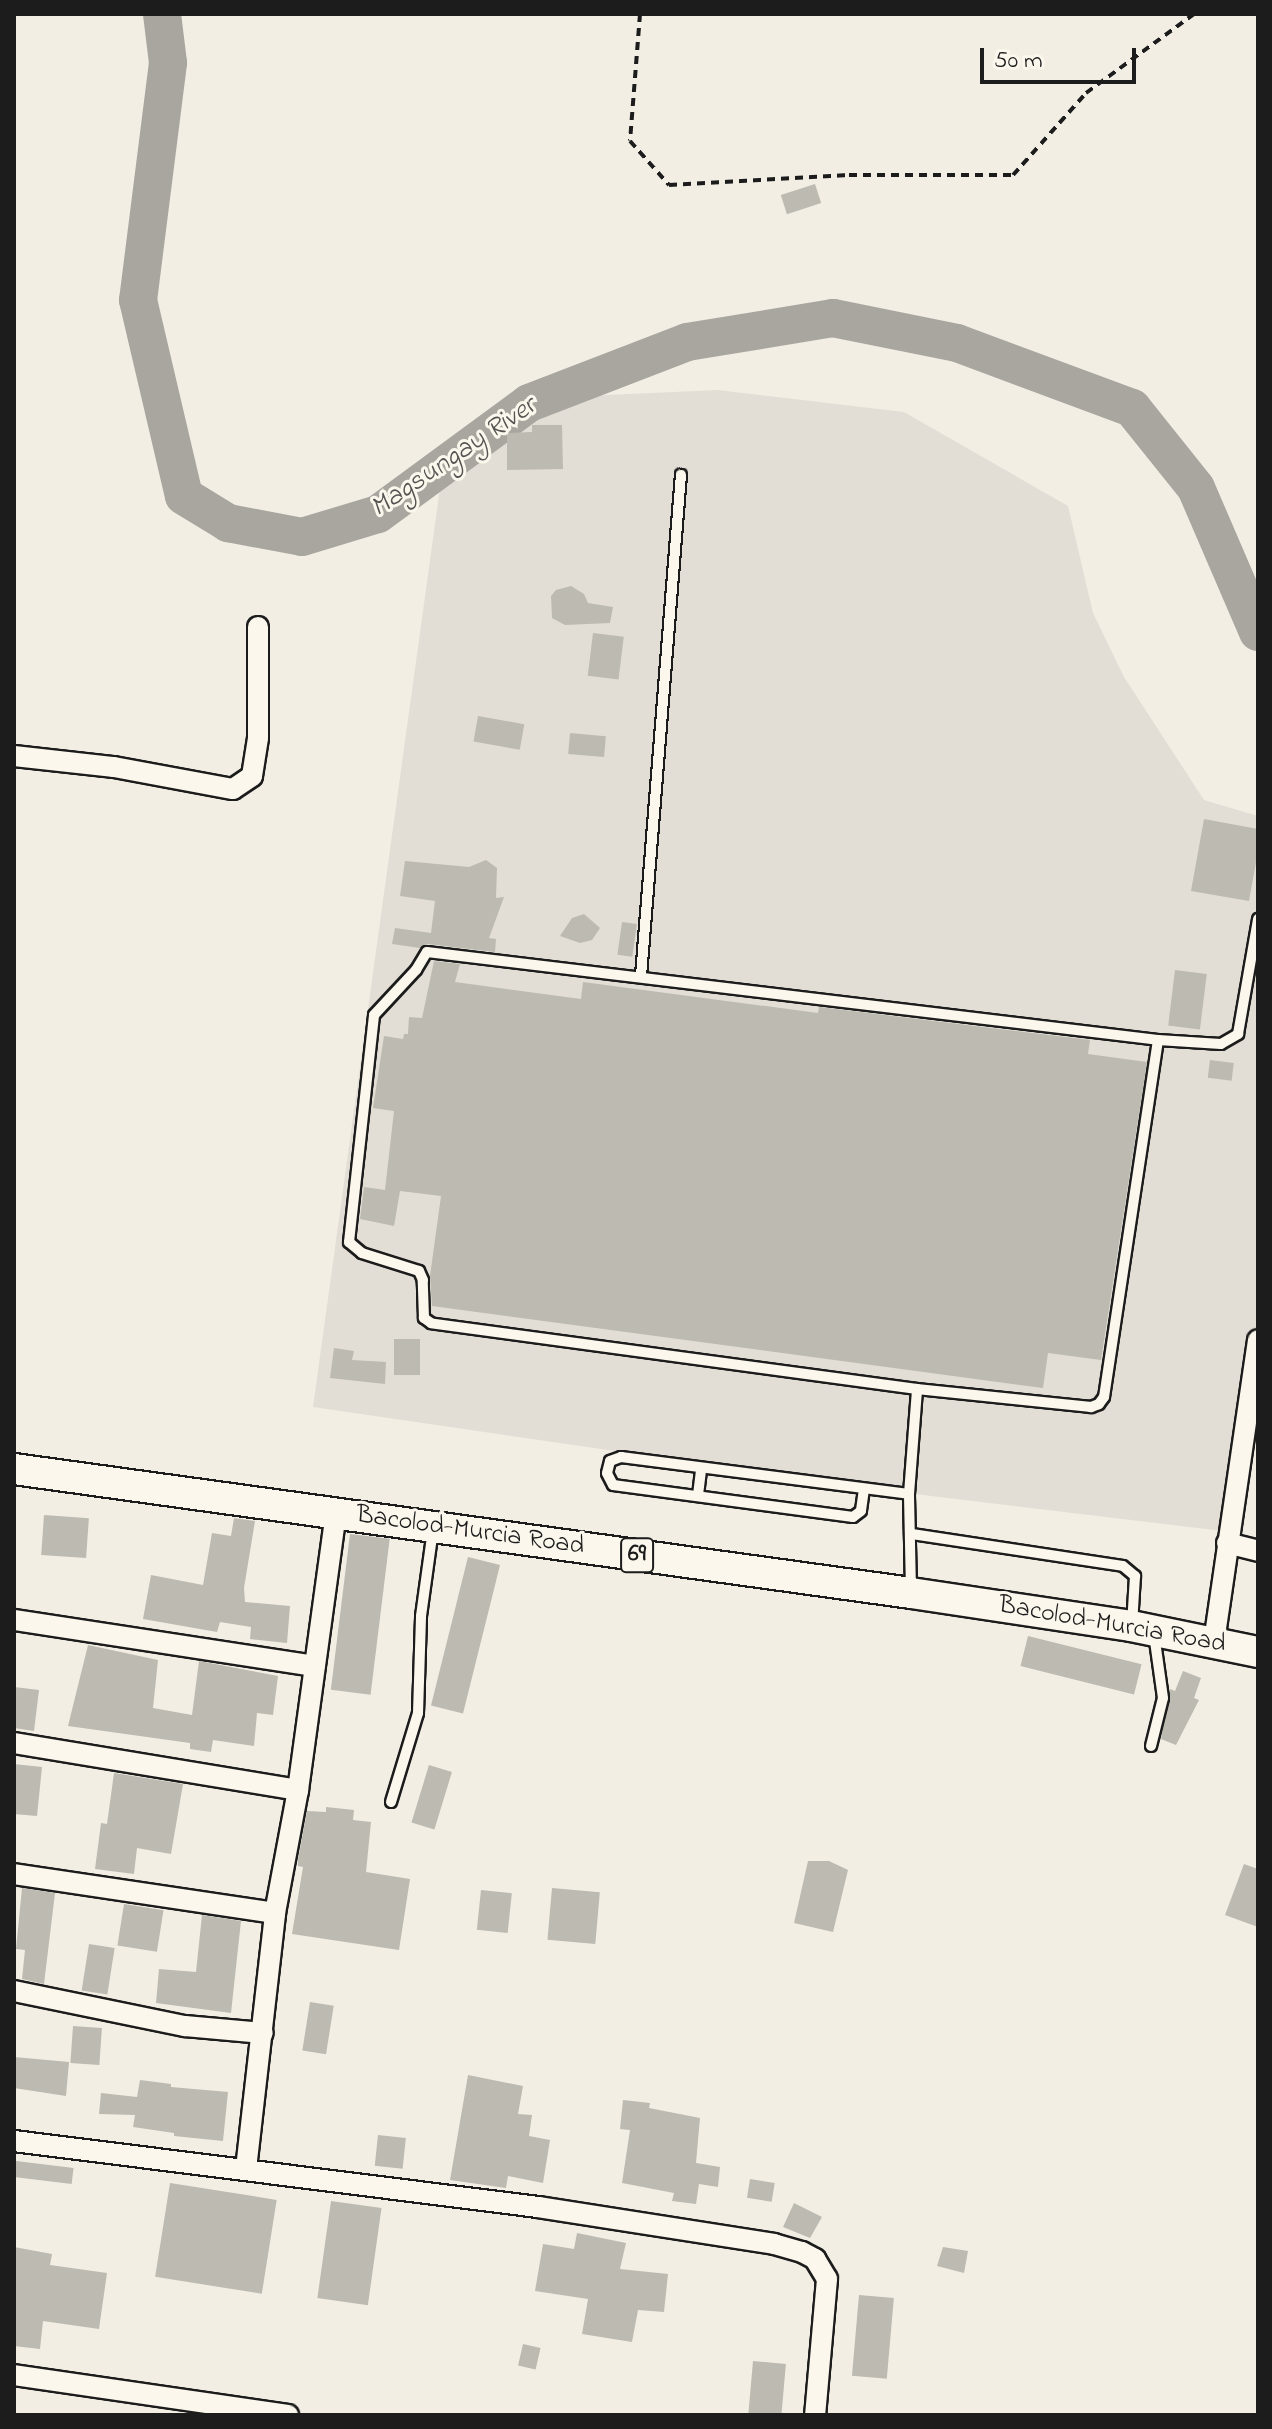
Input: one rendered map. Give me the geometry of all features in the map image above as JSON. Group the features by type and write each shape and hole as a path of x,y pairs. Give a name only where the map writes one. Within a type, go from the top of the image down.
{"main road":[{"name":"Bacolod-Murcia Road","path":"14,1469 911,1593 1142,1628 1258,1652"}],"street":[{"path":"14,756 114,767 233,789 252,776 258,738 258,627"},
{"path":"1214,1642 1227,1543 1251,1447 1258,1343"},
{"path":"246,2169 275,1913 298,1790 336,1514"},
{"path":"1227,1543 1258,1551"},
{"path":"14,1620 315,1666"},
{"path":"14,1743 298,1790"},
{"path":"14,1874 275,1913"},
{"path":"14,1991 185,2026 263,2033"},
{"path":"14,2141 538,2207 774,2244 802,2252 815,2259 827,2279 815,2415"},
{"path":"14,2375 288,2415"}],"lane":[{"path":"641,976 681,475"},
{"path":"1158,1040 1104,1397 1099,1404 1091,1407 917,1389 431,1323 424,1318 423,1280 419,1271 362,1253 349,1242 374,1015 416,970 427,952 1158,1040 1221,1044 1238,1034 1258,919"},
{"path":"911,1593 909,1494 917,1389"},
{"path":"864,1489 861,1511 853,1517 613,1485 607,1473 610,1461 621,1457 909,1494"},
{"path":"698,1495 701,1469"},
{"path":"391,1802 418,1713 421,1616 434,1527"},
{"path":"912,1534 1123,1566 1135,1576 1142,1628 1163,1698 1151,1746"}],"path":[{"path":"640,14 630,141 669,185 849,175 1013,175 1086,93 1194,14"}],"shaded area":[{"path":"718,390 904,412 1068,506 1093,613 1124,677 1204,800 1258,816 1258,1391 1239,1533 882,1490 313,1407 444,459 563,397"}],"building":[{"path":"815,184 821,203 787,214 781,195"},
{"path":"532,425 562,425 563,469 507,470 507,433 532,432"},
{"path":"571,586 584,594 588,603 613,607 610,623 565,625 552,618 551,596 556,590"},
{"path":"593,633 624,637 619,679 588,676"},
{"path":"478,716 524,724 520,750 473,742"},
{"path":"570,733 606,736 604,757 568,754"},
{"path":"1204,819 1258,829 1258,851 1249,901 1191,891"},
{"path":"486,860 497,868 496,898 504,897 489,938 496,939 495,952 428,944 420,948 392,944 395,928 431,933 435,901 400,896 405,861 469,867"},
{"path":"584,914 600,928 592,940 580,943 560,936 572,918"},
{"path":"622,922 637,924 632,957 617,955"},
{"path":"434,961 460,964 455,982 581,999 583,982 818,1013 819,1007 1090,1040 1088,1054 1147,1062 1101,1360 1048,1353 1043,1388 432,1306 430,1276 441,1196 400,1191 394,1226 360,1219 364,1187 385,1190 394,1111 373,1108 384,1036 403,1039 404,1034 408,1034 409,1017 422,1018"},
{"path":"1175,970 1207,974 1200,1029 1168,1026"},
{"path":"1210,1060 1234,1063 1232,1081 1208,1078"},
{"path":"394,1339 420,1339 420,1375 394,1375"},
{"path":"334,1348 354,1351 352,1360 386,1362 385,1384 330,1378"},
{"path":"44,1515 89,1518 86,1558 41,1555"},
{"path":"234,1518 255,1521 244,1588 245,1602 290,1606 287,1643 250,1639 251,1627 220,1622 217,1632 143,1619 151,1575 203,1585 212,1533 231,1536"},
{"path":"350,1534 390,1539 371,1695 331,1690"},
{"path":"468,1557 500,1565 463,1713 431,1705"},
{"path":"1028,1636 1142,1664 1134,1694 1021,1666"},
{"path":"88,1645 158,1660 153,1708 192,1715 199,1661 278,1676 273,1715 257,1713 254,1746 213,1740 211,1752 190,1749 190,1743 68,1726"},
{"path":"1183,1671 1201,1678 1194,1698 1199,1700 1176,1745 1161,1739 1170,1689 1175,1691"},
{"path":"14,1687 39,1690 34,1731 14,1728"},
{"path":"14,1764 42,1767 37,1816 14,1814"},
{"path":"429,1765 452,1772 434,1829 411,1822"},
{"path":"114,1773 183,1784 171,1854 137,1848 134,1874 95,1869 101,1823 107,1824"},
{"path":"326,1807 354,1810 353,1820 371,1822 366,1872 410,1879 399,1950 292,1934 303,1867 298,1866 298,1860 307,1811 326,1812"},
{"path":"808,1861 829,1861 848,1870 833,1932 794,1923"},
{"path":"1244,1864 1258,1869 1258,1927 1225,1915"},
{"path":"22,1888 55,1893 44,1984 22,1979 25,1950 16,1949"},
{"path":"552,1888 600,1892 595,1944 547,1940"},
{"path":"481,1890 512,1893 508,1933 477,1930"},
{"path":"124,1904 164,1910 157,1952 117,1945"},
{"path":"202,1915 241,1921 231,2013 156,2003 159,1969 196,1972"},
{"path":"89,1944 115,1948 107,1994 82,1990"},
{"path":"310,2002 334,2006 326,2054 302,2050"},
{"path":"73,2026 102,2028 99,2065 70,2063"},
{"path":"14,2057 69,2062 66,2096 14,2088"},
{"path":"468,2075 523,2086 518,2114 532,2115 529,2136 550,2140 543,2183 508,2176 506,2188 450,2180"},
{"path":"140,2080 171,2084 171,2087 228,2092 223,2141 174,2136 174,2133 133,2127 135,2115 99,2114 101,2093 137,2097"},
{"path":"623,2100 650,2103 649,2108 700,2118 696,2163 720,2167 718,2187 699,2184 696,2204 672,2201 674,2193 622,2183 630,2130 620,2129"},
{"path":"378,2135 406,2138 403,2169 375,2166"},
{"path":"16,2161 74,2168 72,2184 14,2177"},
{"path":"750,2179 775,2183 772,2202 747,2198"},
{"path":"170,2183 277,2200 262,2294 155,2277"},
{"path":"331,2201 382,2208 368,2305 317,2298"},
{"path":"794,2203 822,2217 810,2238 783,2227"},
{"path":"577,2233 626,2243 620,2269 668,2274 664,2312 638,2310 632,2342 582,2334 588,2299 535,2291 543,2244 574,2249"},
{"path":"14,2247 52,2254 50,2265 107,2273 99,2329 43,2321 40,2349 14,2346"},
{"path":"943,2247 968,2251 964,2273 937,2266"},
{"path":"859,2295 894,2298 887,2379 852,2376"},
{"path":"523,2344 541,2348 536,2369 518,2365"},
{"path":"753,2361 786,2364 781,2415 748,2415"}],"waterway":[{"name":"Magsungay River","path":"162,14 168,63 138,300 184,496 228,523 302,537 378,514 529,403 687,342 833,318 957,343 1132,408 1196,488 1258,632"}]}
